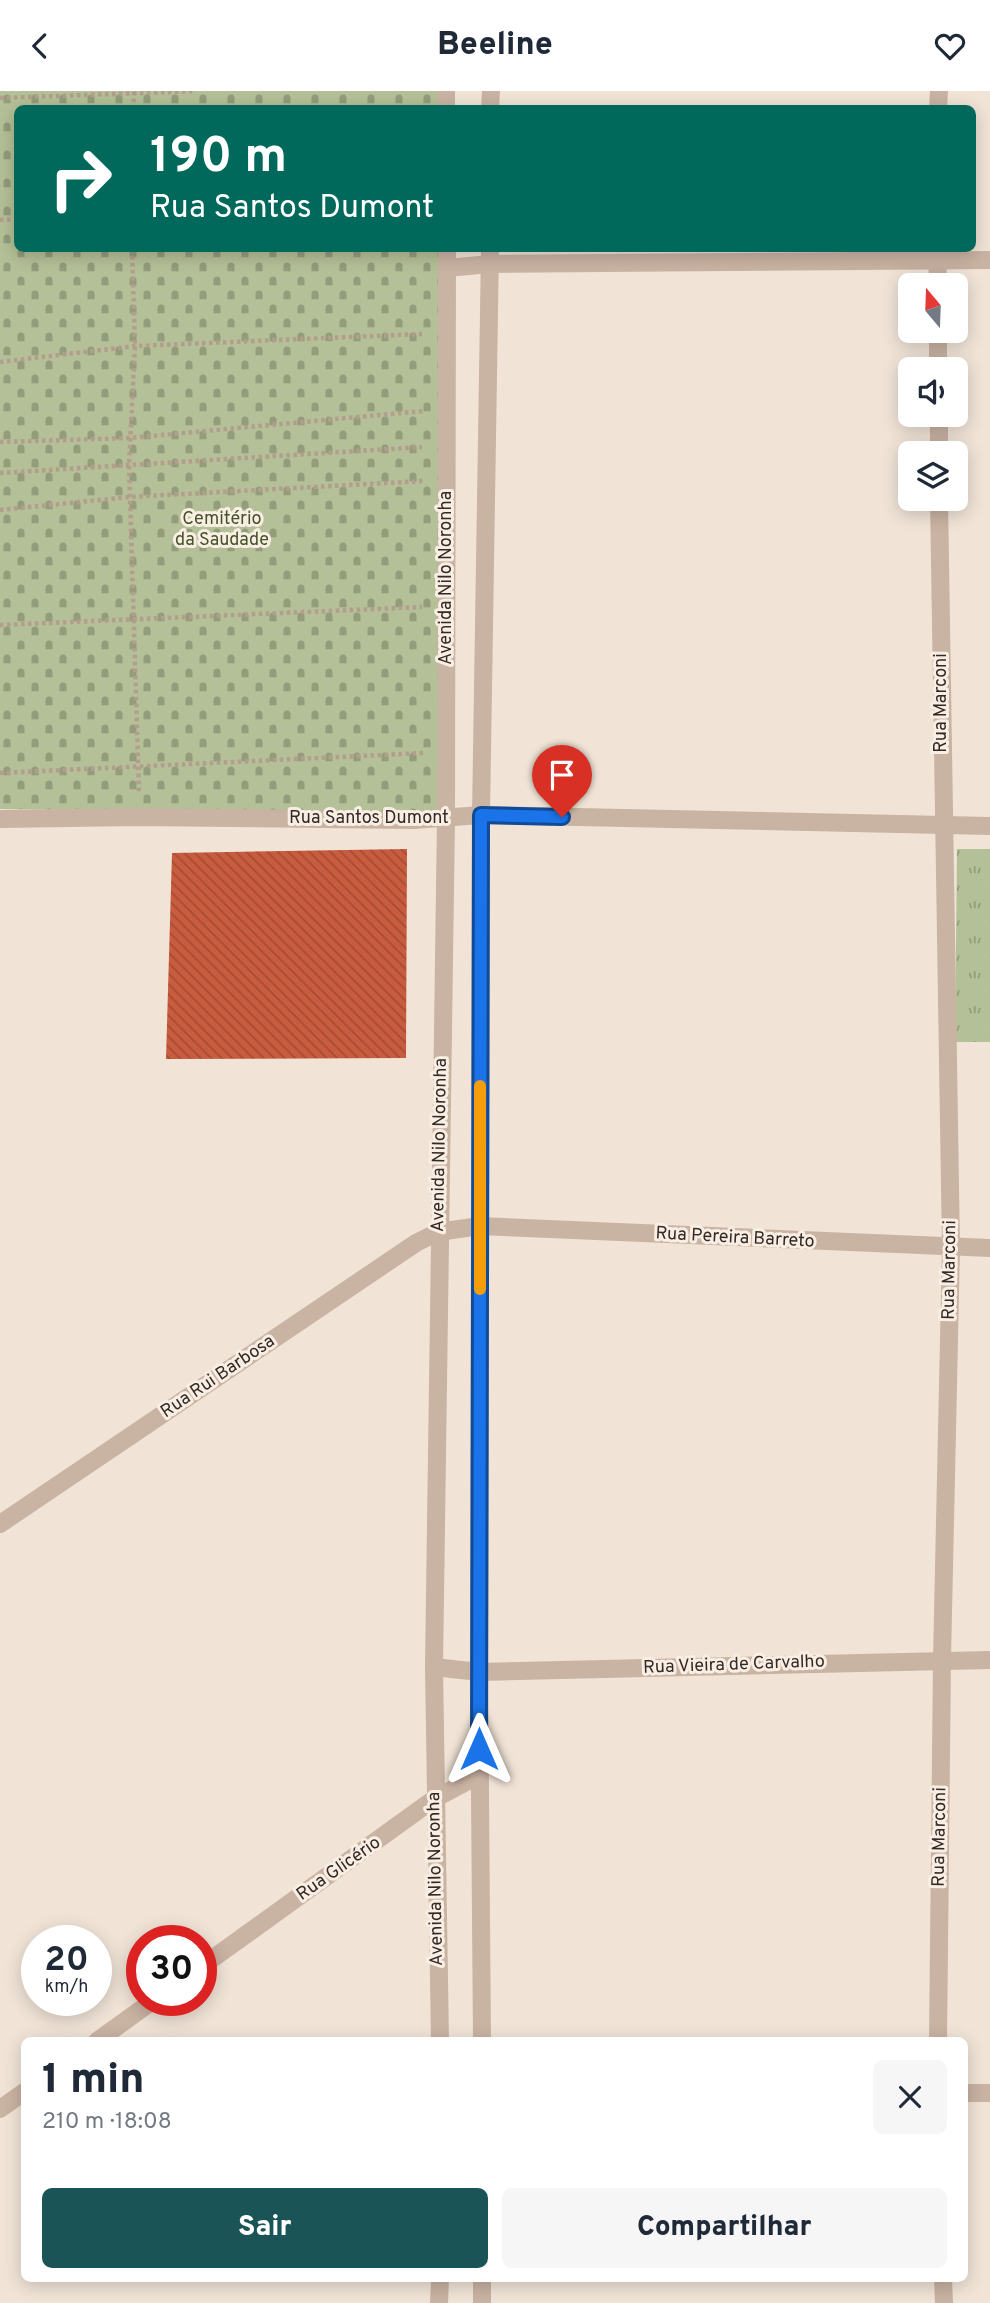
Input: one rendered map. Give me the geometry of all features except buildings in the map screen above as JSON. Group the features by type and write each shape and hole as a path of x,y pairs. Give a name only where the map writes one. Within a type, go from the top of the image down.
{"street":[{"name":"Avenida Nilo Noronha","path":"440,2037 434,1799 434,1667 438,1231 446,818 447,252"},
{"path":"447,268 490,256 937,254 990,260"},
{"path":"937,254 938,273"},
{"path":"482,2037 479,1672 481,815 490,256"},
{"name":"Rua Marconi","path":"938,2037 942,1659 951,1248 942,827 939,511"},
{"name":"Rua Santos Dumont","path":"0,819 446,818 481,815 990,826"},
{"name":"Rua Pereira Barreto","path":"438,1231 480,1226 990,1248"},
{"name":"Rua Rui Barbosa","path":"0,1524 404,1251 438,1231"},
{"name":"Rua Vieira de Carvalho","path":"434,1667 479,1672 942,1659 990,1660"},
{"name":"Rua Glicério","path":"217,1955 434,1799 480,1775"},
{"path":"103,2037 132,2016"},
{"path":"968,2093 990,2092"},
{"path":"0,2109 21,2094"},
{"path":"439,2303 440,2282"},
{"path":"482,2282 482,2303"},
{"path":"943,2282 944,2303"}],"path":[{"path":"0,98 196,91"},
{"path":"132,252 135,347 129,464 141,767 138,817"},
{"path":"0,362 135,347 430,334"},
{"path":"0,442 130,438 431,410"},
{"path":"0,473 431,447"},
{"path":"0,510 130,497 432,481"},
{"path":"0,625 432,607"},
{"path":"0,773 433,753"}],"green space":[{"name":"Cemitério da Saudade","path":"0,91 444,91 444,105 14,105 14,252 444,252 444,815 0,809"},
{"path":"957,849 990,849 990,1042 955,1042"}],"slow traffic":[{"path":"480,1086 480,1289"}],"route":[{"path":"479,1749 481,815 562,817"}]}
